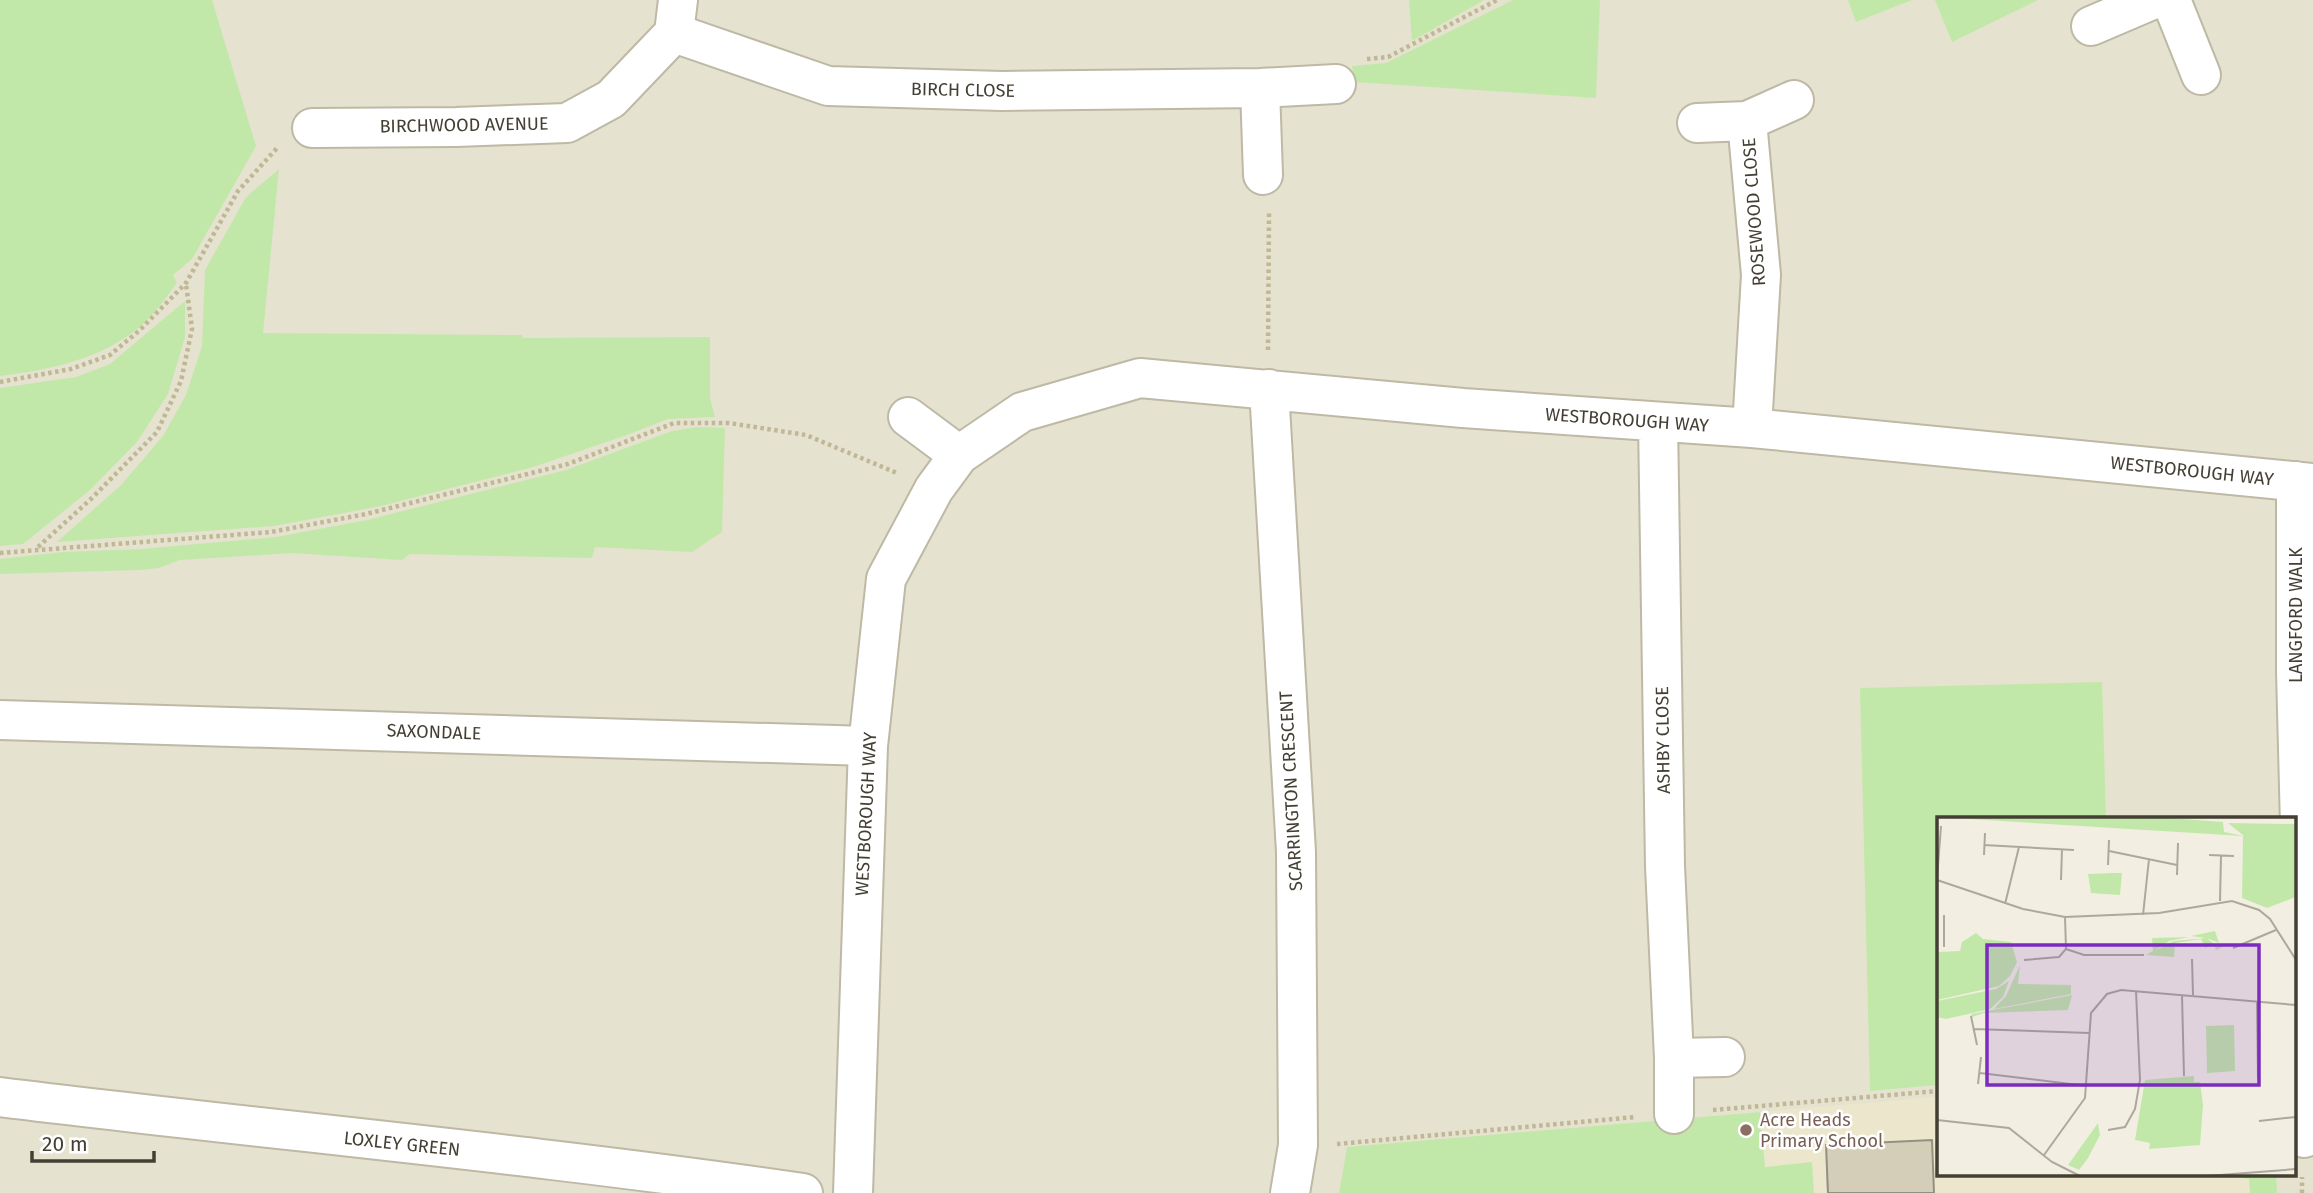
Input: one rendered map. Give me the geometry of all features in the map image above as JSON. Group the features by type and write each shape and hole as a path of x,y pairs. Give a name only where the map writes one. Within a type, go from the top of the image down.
{"street":[{"path":"2091,26 2152,0"},
{"path":"2171,0 2202,75"},
{"name":"BIRCH CLOSE","path":"676,17 828,86 1002,91 1261,88 1336,84"},
{"name":"BIRCHWOOD AVENUE","path":"312,128 456,127 567,122 611,99 676,17"},
{"path":"1261,88 1263,175"},
{"name":"ROSEWOOD CLOSE","path":"1698,123 1747,121 1794,100"},
{"name":"ROSEWOOD CLOSE","path":"1747,121 1761,275 1752,428"},
{"name":"WESTBOROUGH WAY","path":"853,1193 868,746 886,579 934,489 959,455 1022,412 1140,379 1463,408 1752,428 2304,482"},
{"name":"SCARRINGTON CRESCENT","path":"1269,389 1296,852 1298,1145 1290,1193"},
{"path":"908,417 959,455"},
{"name":"ASHBY CLOSE","path":"1658,422 1665,866 1674,1114"},
{"name":"LANGFORD WALK","path":"2304,482 2296,671 2308,1085 2304,1138"},
{"name":"SAXONDALE","path":"0,720 868,746"},
{"path":"1674,1058 1725,1056"},
{"name":"LOXLEY GREEN","path":"0,1097 225,1125 655,1172 803,1193"}],"path":[{"path":"1336,84 1345,61 1388,57 1497,0"},
{"path":"0,382 71,369 110,355 140,330 186,283 238,191 282,143 312,128"},
{"path":"1263,175 1269,194 1269,389"},
{"path":"37,549 157,432 181,380 192,330 186,283"},
{"path":"0,552 271,532 366,514 568,464 674,423 729,423 806,435 934,489"},
{"path":"1298,1145 1937,1091"}],"shaded area":[{"path":"0,0 2313,0 2313,1193 0,1193"},
{"name":"Acre Heads Primary School","path":"1937,1097 1937,1176 2276,1176 2277,1193 1339,1193 1347,1147"}],"green space":[{"path":"0,0 212,0 256,146 192,259 173,275 177,283 142,325 127,337 75,361 0,376"},
{"path":"1409,0 1484,0 1412,41"},
{"path":"1513,0 1600,0 1596,98 1354,82 1352,66 1386,63"},
{"path":"1848,0 1912,0 1856,22"},
{"path":"1935,0 2038,0 1952,42"},
{"path":"279,169 263,333 522,335 523,338 710,337 710,398 715,417 668,419 533,467 381,506 274,526 57,542 121,485 163,436 186,395 202,346 205,270 246,197"},
{"path":"185,301 185,337 168,394 137,442 90,490 23,544 0,546 0,388 76,377 110,364"},
{"path":"698,427 725,428 722,532 692,552 595,547 592,558 410,554 402,560 292,553 180,560 159,568 140,570 0,574 0,559 276,537 367,520 566,470 672,431"},
{"path":"2102,682 2106,817 1937,817 1937,1085 1870,1091 1860,688"},
{"path":"1760,1112 1765,1167 1812,1162 1814,1193 1339,1193 1347,1147"},
{"path":"2276,1176 2277,1193 2250,1193 2249,1179 2241,1178"}],"building":[{"path":"1932,1140 1934,1193 1828,1193 1826,1145"}],"place":[{"name":"Acre Heads Primary School","path":"1746,1130"}]}
